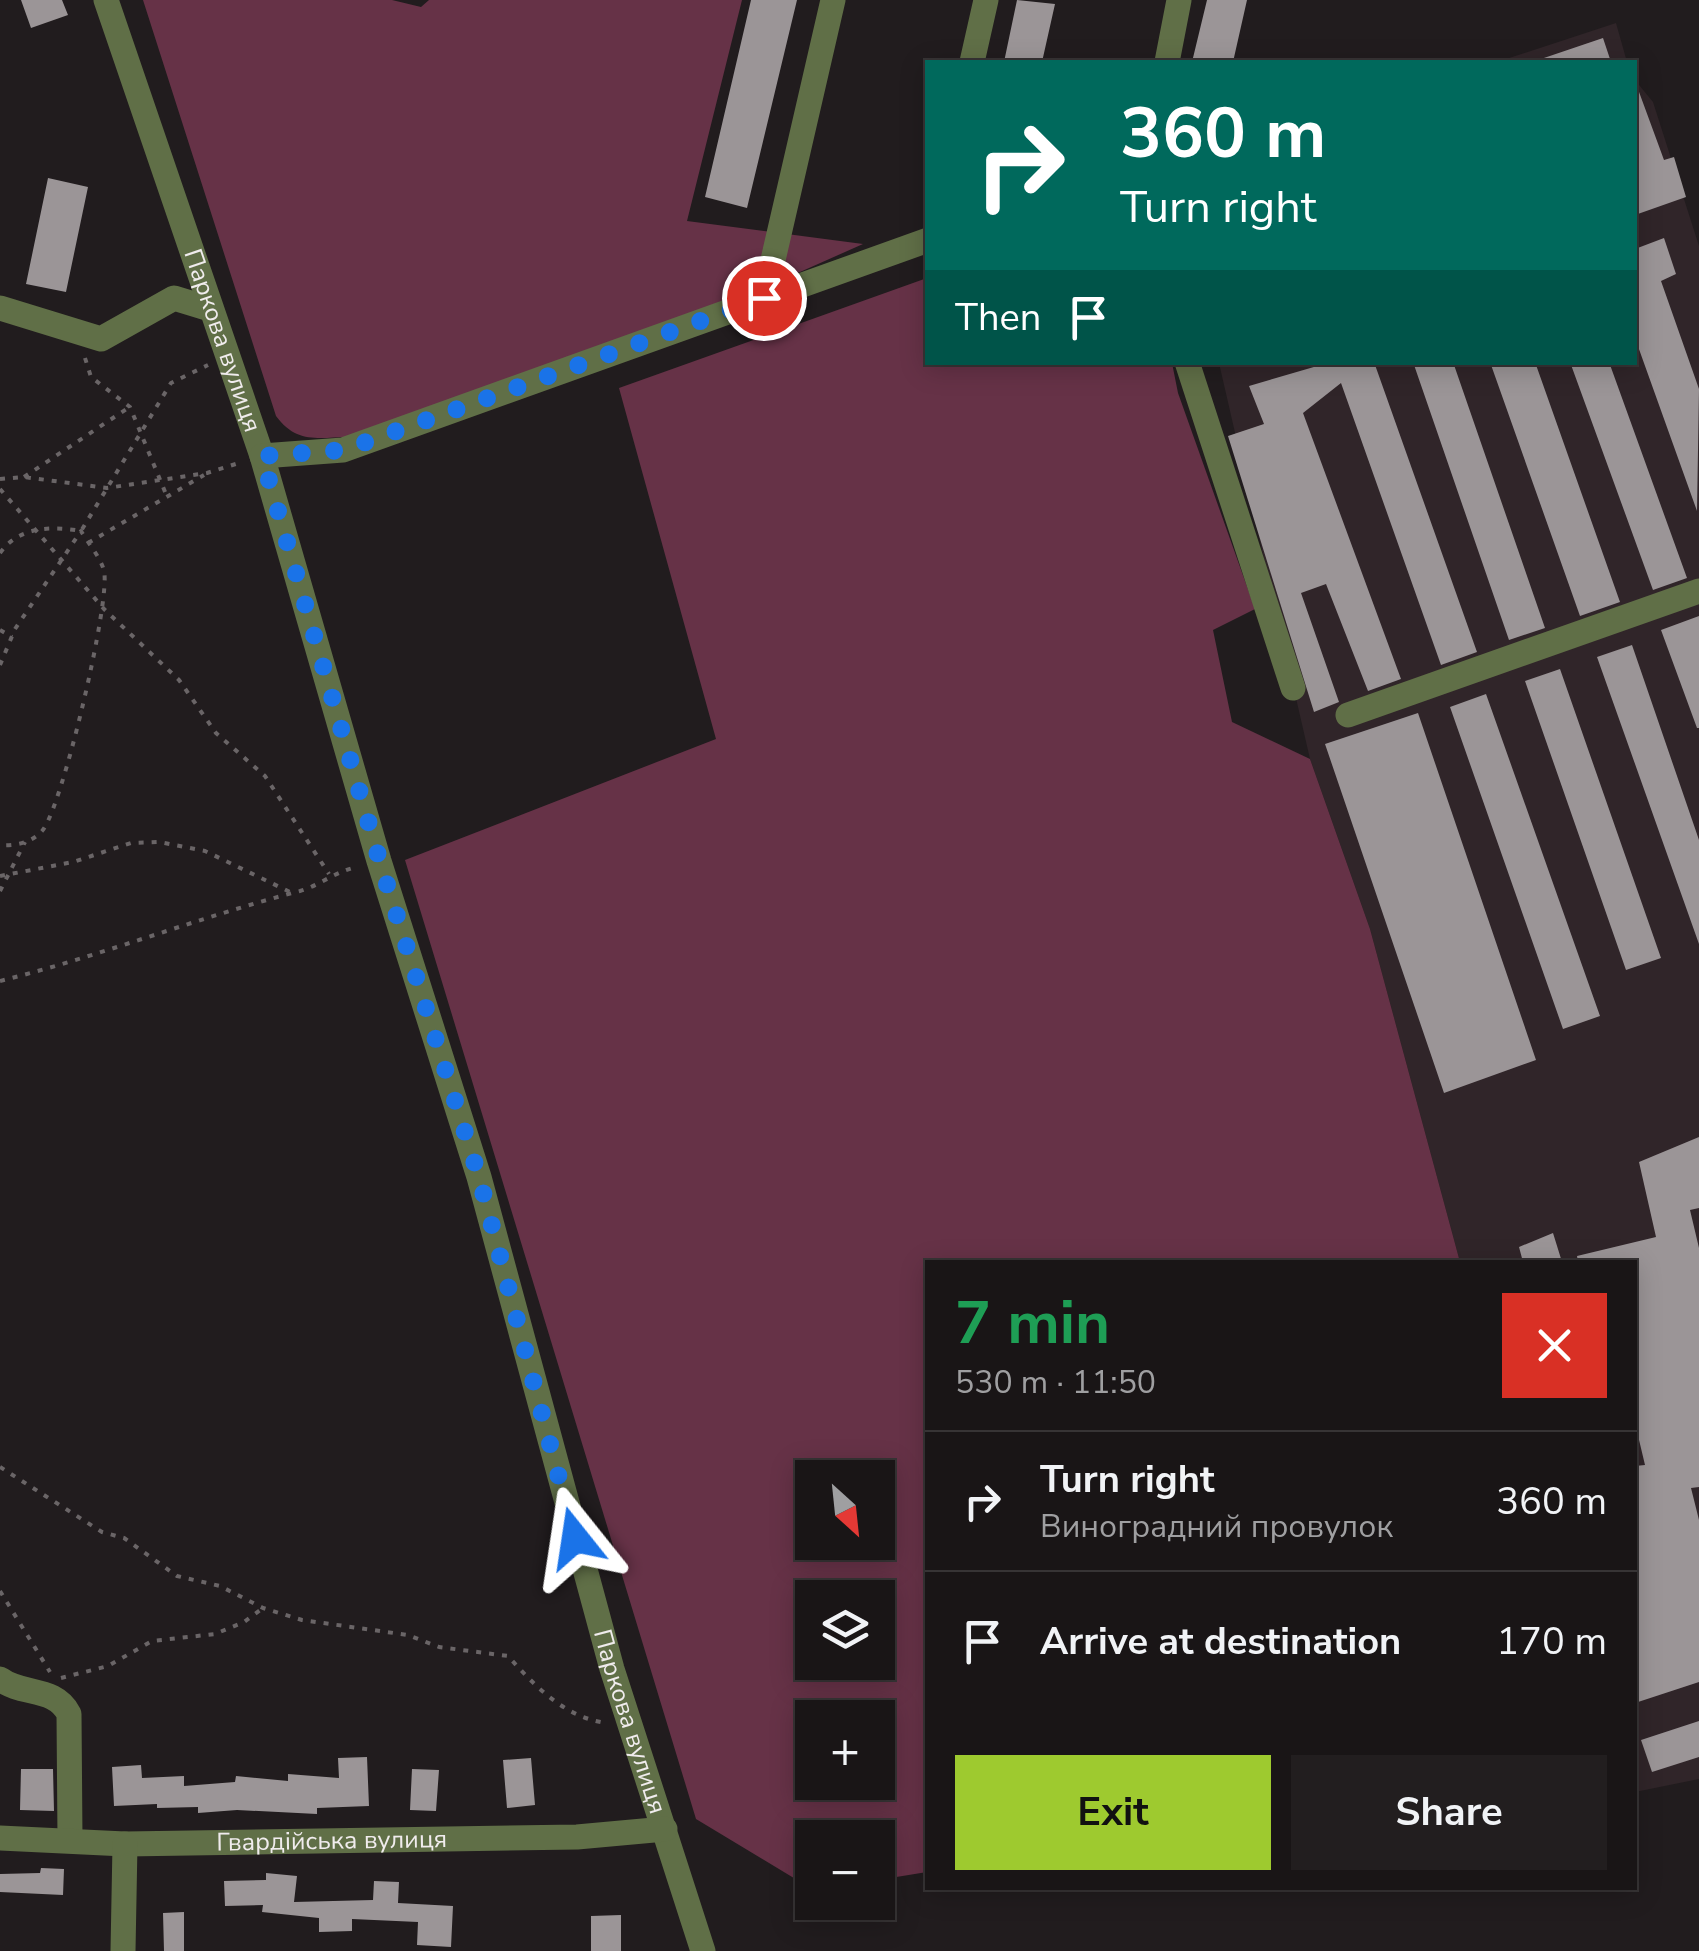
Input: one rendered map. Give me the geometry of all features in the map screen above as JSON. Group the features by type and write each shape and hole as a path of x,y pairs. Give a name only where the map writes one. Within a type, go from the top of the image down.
{"street":[{"name":"Паркова вулиця","path":"106,0 262,456 380,862 479,1177 571,1524 703,1951"},
{"path":"764,298 833,0"},
{"path":"972,60 986,0"},
{"path":"1167,60 1179,0"},
{"path":"262,456 344,450 925,241"},
{"path":"0,308 100,338 174,298 210,309"},
{"path":"1188,365 1293,688"},
{"path":"1348,715 1699,591"},
{"path":"0,1680 12,1688 50,1695 64,1703 70,1714 70,1838"},
{"name":"Гвардійська вулиця","path":"0,1838 70,1838 125,1844 577,1837 665,1829"},
{"path":"123,1951 125,1844"}],"path":[{"path":"100,338 85,358 90,377 130,407 168,498"},
{"path":"0,665 12,637 171,383 226,357"},
{"path":"24,477 130,407"},
{"path":"0,479 24,477 107,488 207,473 262,456"},
{"path":"88,543 207,473"},
{"path":"0,489 104,608 179,680 216,732 265,776 328,874"},
{"path":"0,553 6,544 34,529 56,526 80,532 104,570 104,608 58,800 42,832 25,841 0,845"},
{"path":"0,630 12,637"},
{"path":"0,892 25,841"},
{"path":"0,876 73,862 131,844 159,842 206,852 290,892"},
{"path":"0,981 303,890 328,874 380,862"},
{"path":"0,1468 102,1532 124,1538 177,1576 220,1586 264,1608 302,1620 408,1634 439,1647 508,1656 542,1694 592,1721 631,1727"},
{"path":"0,1592 55,1679 108,1666 152,1641 215,1634 264,1608"}],"shaded area":[{"path":"143,0 392,0 421,7 429,0 742,0 687,221 863,244 782,280 347,437 299,435 276,416"},
{"path":"1616,23 1626,60 1503,60"},
{"path":"1637,82 1653,102 1699,246 1699,1779 1637,1792 1637,1260 1459,1260 1370,929 1310,759 1219,365 1637,365"},
{"path":"925,279 925,365 1172,365 1178,393 1255,609 1213,630 1232,722 1310,759 1370,929 1459,1260 925,1260 925,1872 895,1877 895,1820 795,1820 795,1879 696,1819 405,860 716,739 619,388"}],"building":[{"path":"21,0 62,0 68,15 31,28"},
{"path":"751,0 797,0 747,208 705,197"},
{"path":"1017,0 1055,4 1042,60 1004,60"},
{"path":"1207,0 1247,0 1233,60 1192,60"},
{"path":"1603,38 1610,60 1538,60"},
{"path":"1637,86 1664,160 1674,157 1686,197 1637,214"},
{"path":"48,178 88,187 66,292 26,284"},
{"path":"1664,238 1676,274 1661,281 1699,389 1697,511 1637,344 1637,248"},
{"path":"1321,365 1375,365 1477,652 1441,665 1341,383 1303,413 1401,679 1368,691 1326,584 1301,593 1339,702 1314,712 1228,436 1264,424 1249,386"},
{"path":"1414,365 1454,365 1545,628 1509,640"},
{"path":"1491,365 1536,365 1620,602 1580,616"},
{"path":"1571,365 1610,365 1687,578 1653,590"},
{"path":"1699,616 1699,728 1697,728 1661,630"},
{"path":"1632,645 1699,840 1699,944 1597,657"},
{"path":"1560,669 1661,958 1626,970 1525,681"},
{"path":"1486,694 1600,1016 1563,1029 1450,707"},
{"path":"1418,713 1536,1060 1444,1093 1325,744"},
{"path":"1699,1137 1699,1208 1690,1210 1699,1248 1699,1487 1691,1488 1699,1520 1699,1682 1637,1702 1637,1466 1645,1465 1637,1431 1637,1260 1578,1260 1577,1256 1656,1237 1639,1162"},
{"path":"1553,1233 1561,1260 1522,1260 1519,1247"},
{"path":"1699,1721 1699,1757 1652,1772 1641,1740"},
{"path":"367,1757 369,1806 317,1808 317,1814 237,1810 198,1813 198,1807 157,1808 157,1804 114,1806 112,1767 141,1765 142,1778 184,1776 184,1786 235,1782 236,1776 288,1781 288,1774 339,1778 338,1758"},
{"path":"531,1758 535,1805 507,1808 503,1760"},
{"path":"21,1769 53,1769 54,1811 20,1810"},
{"path":"412,1769 439,1770 436,1811 410,1810"},
{"path":"41,1868 64,1869 63,1895 0,1892 0,1874 40,1873"},
{"path":"266,1873 297,1876 294,1902 373,1900 374,1881 399,1882 398,1903 453,1906 451,1947 417,1945 418,1922 352,1919 352,1931 319,1932 319,1918 262,1912 263,1905 225,1906 224,1881 266,1880"},
{"path":"184,1912 184,1951 164,1951 163,1913"},
{"path":"621,1915 621,1951 591,1951 591,1916"}],"route":[{"path":"575,1538 479,1177 380,862 262,456 344,450 764,298"}]}
